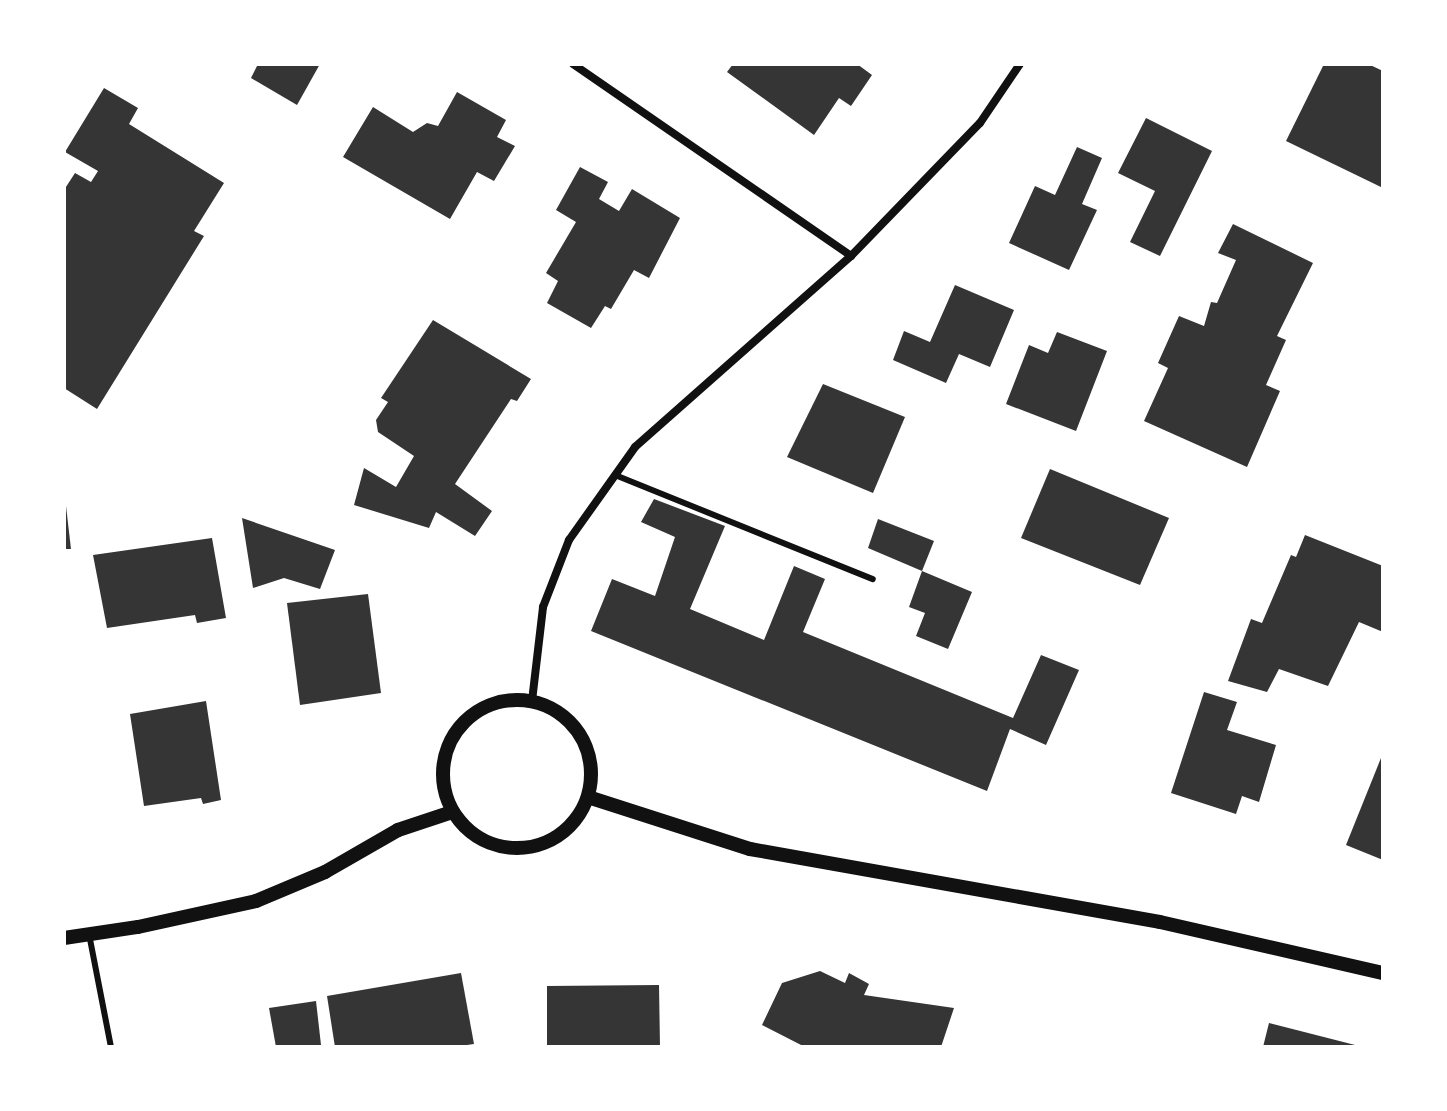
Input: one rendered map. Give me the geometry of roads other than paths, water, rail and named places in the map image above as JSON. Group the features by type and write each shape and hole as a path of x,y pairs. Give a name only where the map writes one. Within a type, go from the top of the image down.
{"street":[{"path":"573,64 851,256"},
{"path":"532,701 543,607 569,540 635,447 851,256 980,123 1020,64"},
{"path":"532,701 560,713 581,736 590,765 588,797 571,826 552,839 542,845 508,849 476,837 452,812 442,780 447,746 467,718 497,702 532,701"},
{"path":"588,797 750,849 1160,922 1383,973"},
{"path":"64,938 138,927 256,901 325,872 398,830 452,812"}],"lane":[{"path":"615,475 873,579"},
{"path":"89,934 111,1047"}]}
